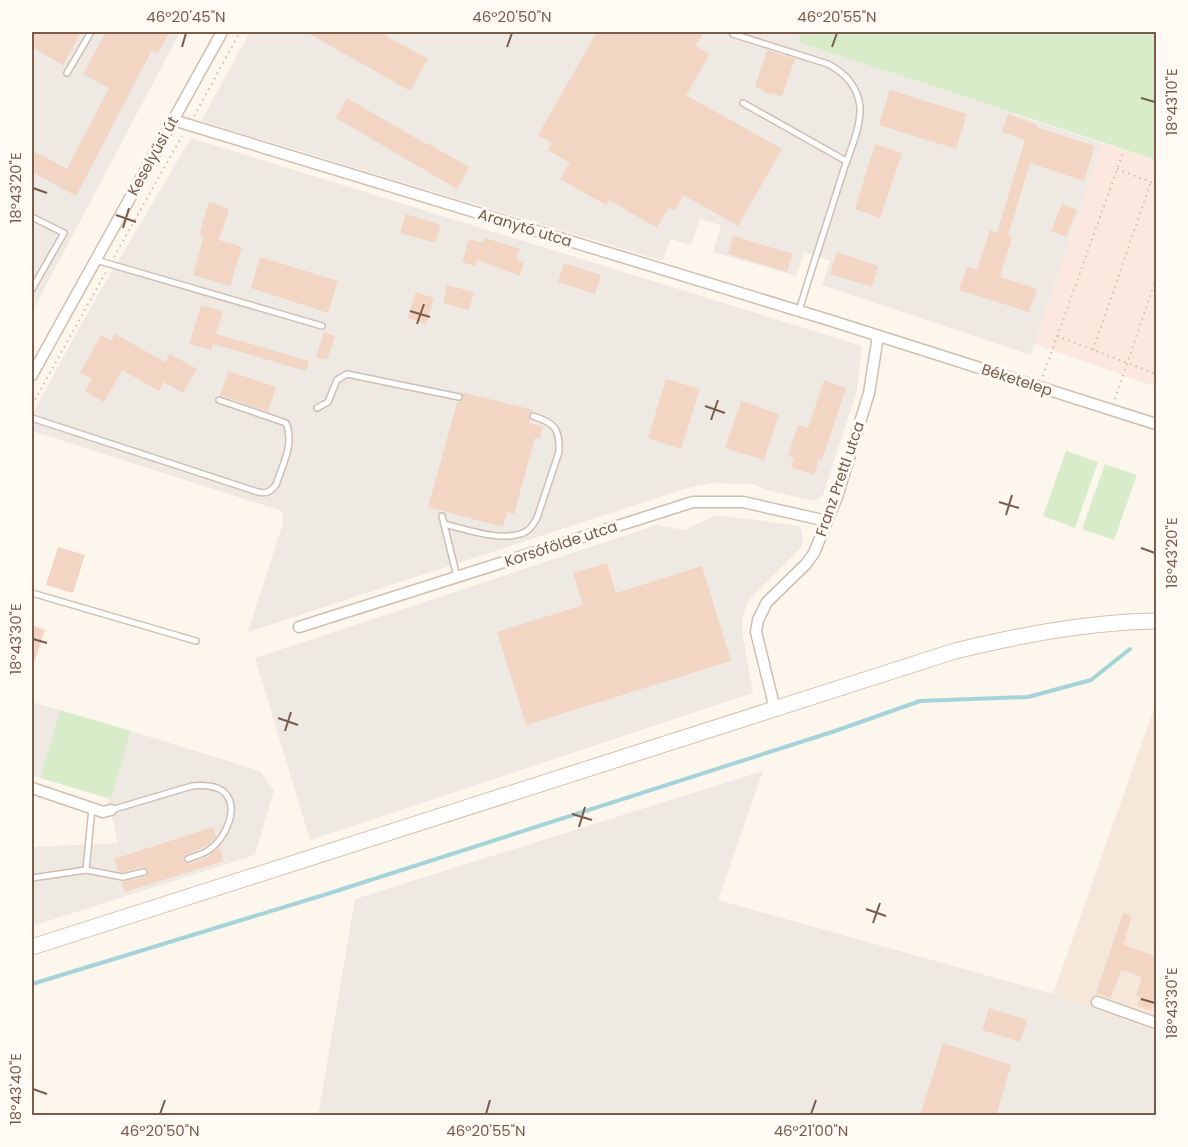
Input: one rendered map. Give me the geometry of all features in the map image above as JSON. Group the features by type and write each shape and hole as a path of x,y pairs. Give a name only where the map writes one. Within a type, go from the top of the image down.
{"main road":[{"path":"32,947 955,651 1069,627 1110,622 1156,621"}],"street":[{"name":"Keselyűsi út","path":"32,372 222,32"},
{"name":"Aranytó utca","path":"173,120 878,336"},
{"name":"Béketelep","path":"878,336 1156,424"},
{"name":"Franz Prettl utca","path":"775,709 756,632 758,620 767,602 806,564 814,553 837,497 869,393 878,336"},
{"name":"Korsófölde utca","path":"299,627 693,502 743,502 827,521"},
{"path":"32,788 103,812 111,810"},
{"path":"1097,1002 1156,1023"}],"lane":[{"path":"67,73 91,32"},
{"path":"733,34 828,64 852,84 860,106 859,118 799,311"},
{"path":"743,104 846,161"},
{"path":"32,217 64,233 32,290"},
{"path":"96,260 322,326"},
{"path":"316,408 328,402 337,380 347,374 459,397"},
{"path":"32,418 258,492 271,491 276,485 291,440 286,423 219,400"},
{"path":"444,524 508,536 520,534 533,525 552,474 560,444 559,436 552,424 548,420 533,416"},
{"path":"442,516 458,577"},
{"path":"32,593 196,641"},
{"path":"111,810 192,786 203,785 219,789 230,803 227,829 208,850 188,859"},
{"path":"86,870 92,808"},
{"path":"32,878 86,870 123,877 144,872"}],"path":[{"path":"32,405 240,32"},
{"path":"1039,387 1124,150"},
{"path":"1117,169 1156,184"},
{"path":"1093,350 1151,182"},
{"path":"1111,410 1156,279"},
{"path":"1057,336 1156,374"}],"shaded area":[{"path":"32,32 180,32 32,312"},
{"path":"250,32 801,32 798,42 1102,143 1031,355 822,285 830,261 804,252 796,276 713,252 721,225 700,219 691,245 670,239 663,261 201,121"},
{"path":"191,138 862,346 857,390 823,495 815,501 766,490 753,484 711,483 684,489 248,632 283,523 282,511 32,431 32,415 85,317"},
{"path":"1102,143 1156,160 1156,387 1035,344"},
{"path":"716,515 800,526 803,540 801,548 749,600 743,615 742,631 753,693 310,840 255,658 657,525 684,530"},
{"path":"32,702 60,710 40,778 32,775"},
{"path":"1156,703 1156,1031 1053,994"},
{"path":"131,731 260,771 274,790 255,855 32,926 32,847 118,843 108,801 111,798"},
{"path":"763,771 718,900 1053,994 1156,1031 1156,1115 318,1116 355,899"}],"green space":[{"path":"801,32 1156,32 1156,160 798,42"},
{"path":"1066,451 1098,462 1075,528 1043,516"},
{"path":"1105,464 1137,475 1114,540 1082,529"},
{"path":"60,710 131,731 111,799 40,778"}],"building":[{"path":"32,32 81,32 63,65 32,47"},
{"path":"106,32 170,32 158,53 152,50 76,196 32,172 32,158 35,152 67,169 109,88 83,74"},
{"path":"306,32 379,32 428,59 410,91"},
{"path":"597,32 704,32 695,46 710,54 686,95 782,149 738,226 683,195 675,211 668,208 657,228 609,200 606,205 560,179 570,163 548,150 552,143 538,135"},
{"path":"767,50 795,59 782,96 763,92 755,87"},
{"path":"890,90 967,114 956,149 879,125"},
{"path":"347,98 469,167 457,189 336,118"},
{"path":"1008,114 1037,125 1036,127 1095,146 1084,181 1030,163 1008,236 1012,237 1000,277 1037,289 1029,312 959,290 967,267 977,270 990,230 997,233 1025,140 1002,132"},
{"path":"875,144 902,153 880,218 855,209"},
{"path":"209,202 229,209 219,240 242,247 230,286 193,275 204,236 199,235"},
{"path":"1062,204 1077,210 1066,237 1051,231"},
{"path":"406,214 441,225 435,243 400,233"},
{"path":"733,236 793,254 787,272 728,254"},
{"path":"485,238 520,249 516,259 524,262 520,276 477,260 475,266 462,262 469,239 483,243"},
{"path":"837,252 878,266 872,287 830,274"},
{"path":"260,257 338,281 328,313 251,288"},
{"path":"564,263 601,275 595,294 558,282"},
{"path":"447,285 474,292 469,310 443,303"},
{"path":"416,292 434,298 426,324 407,318"},
{"path":"201,305 223,311 216,334 309,361 306,371 213,344 211,350 189,344"},
{"path":"324,332 335,336 327,360 316,357"},
{"path":"115,334 165,362 170,354 197,369 183,393 164,382 159,391 122,370 104,402 85,391 92,379 80,373 101,335 111,341"},
{"path":"228,371 276,387 268,412 220,395"},
{"path":"666,379 700,389 681,449 648,438"},
{"path":"824,380 846,388 822,460 819,459 814,475 791,467 794,458 788,456 798,425 808,428"},
{"path":"461,392 533,410 528,415 530,423 543,427 540,439 535,438 514,514 507,512 503,527 428,507 457,403 464,399"},
{"path":"741,401 779,414 764,460 725,448"},
{"path":"58,547 85,555 73,593 46,585"},
{"path":"607,563 616,593 702,566 731,661 526,725 497,632 583,605 573,573"},
{"path":"32,625 45,630 34,663 32,663"},
{"path":"213,827 216,836 211,842 186,855 183,860 190,864 209,856 219,847 224,861 125,892 121,882 146,877 149,870 143,867 118,871 114,859"},
{"path":"1123,913 1132,916 1123,945 1156,956 1156,995 1151,1011 1137,1006 1140,997 1136,995 1142,977 1121,970 1111,998 1096,993"},
{"path":"989,1008 1027,1020 1020,1042 982,1030"},
{"path":"943,1043 1011,1065 996,1116 920,1116"}],"waterway":[{"path":"32,984 327,894 835,731 920,701 1028,697 1091,680 1130,649"}]}
